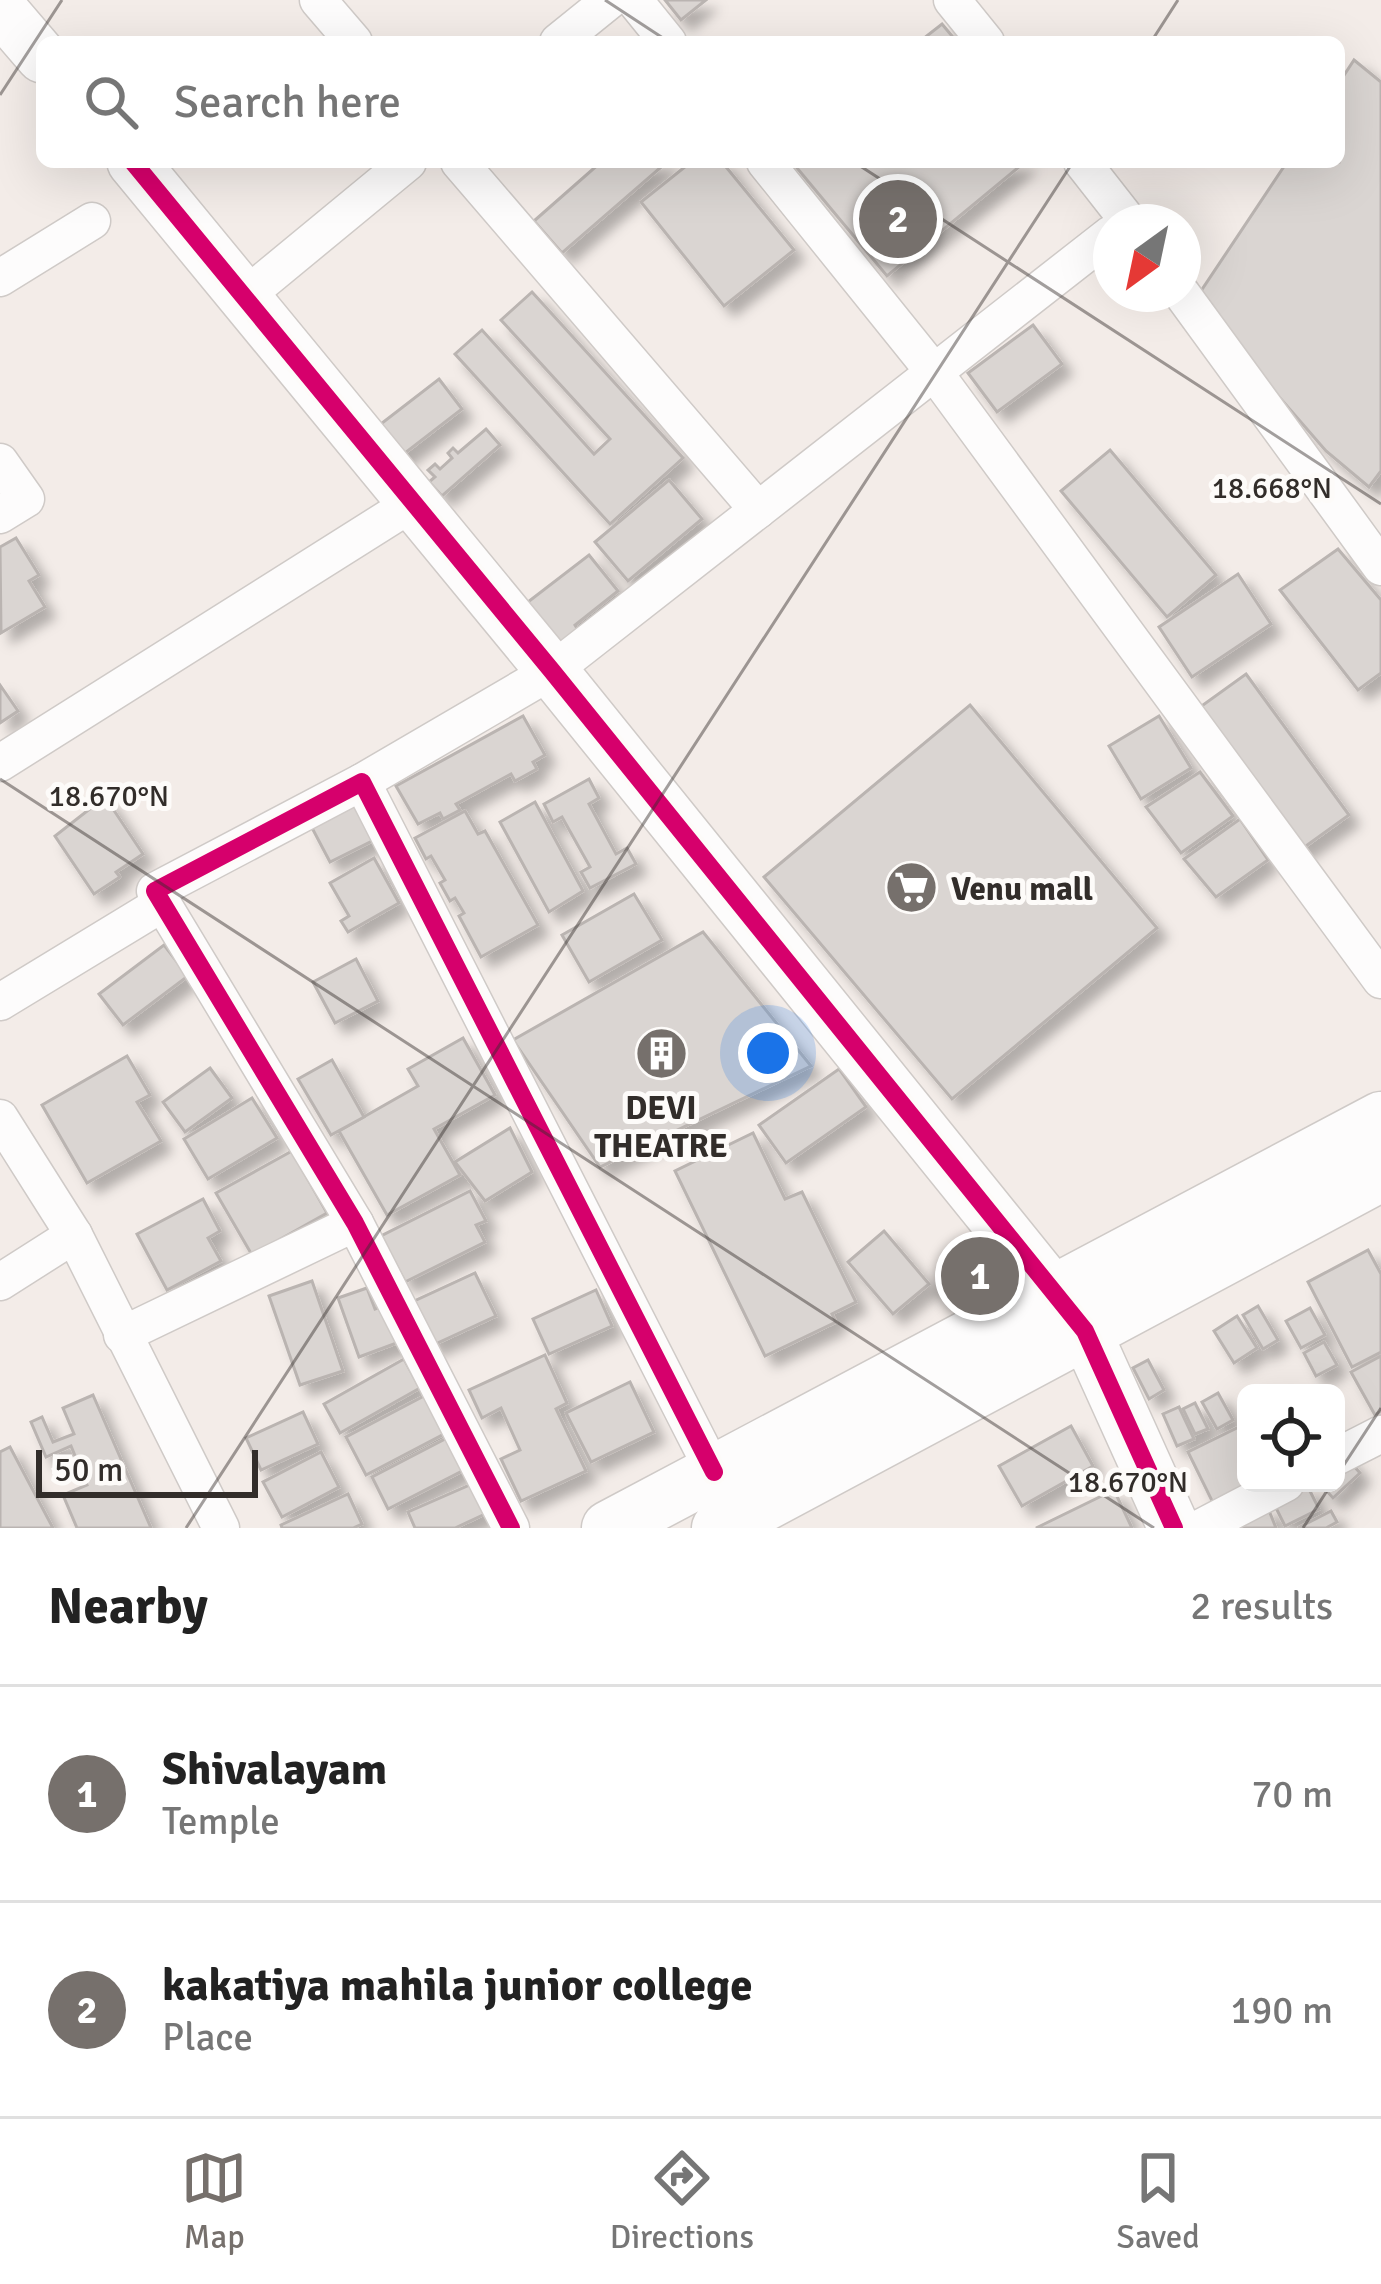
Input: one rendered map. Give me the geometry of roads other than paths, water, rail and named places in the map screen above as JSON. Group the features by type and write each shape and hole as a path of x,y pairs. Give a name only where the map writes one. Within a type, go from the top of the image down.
{"main road":[{"path":"719,1528 1381,1119"},
{"path":"609,1528 714,1472 1381,1174"}],"street":[{"path":"318,0 349,36"},
{"path":"565,36 610,0"},
{"path":"634,0 663,36"},
{"path":"952,0 981,36"},
{"path":"0,8 36,50"},
{"path":"138,168 1070,1312 1174,1528"},
{"path":"243,298 401,168"},
{"path":"464,168 758,510"},
{"path":"770,168 934,372 1381,980"},
{"path":"1087,168 1114,204"},
{"path":"0,278 92,221"},
{"path":"512,1528 355,1223 155,891 362,782 552,671 1093,248"},
{"path":"1195,312 1381,567"},
{"path":"0,462 26,499 0,515"},
{"path":"0,764 411,504"},
{"path":"362,782 714,1472"},
{"path":"0,1002 163,903"},
{"path":"0,1118 74,1235 220,1528"},
{"path":"122,1335 355,1223"},
{"path":"0,1282 74,1235"},
{"path":"1345,1452 1381,1433"},
{"path":"1200,1528 1269,1492"}],"place":[{"name":"kakatiya mahila junior college","path":"898,219"},
{"name":"Venu mall","path":"912,888"},
{"name":"DEVI THEATRE","path":"661,1053"},
{"name":"Shivalayam","path":"980,1276"}]}
